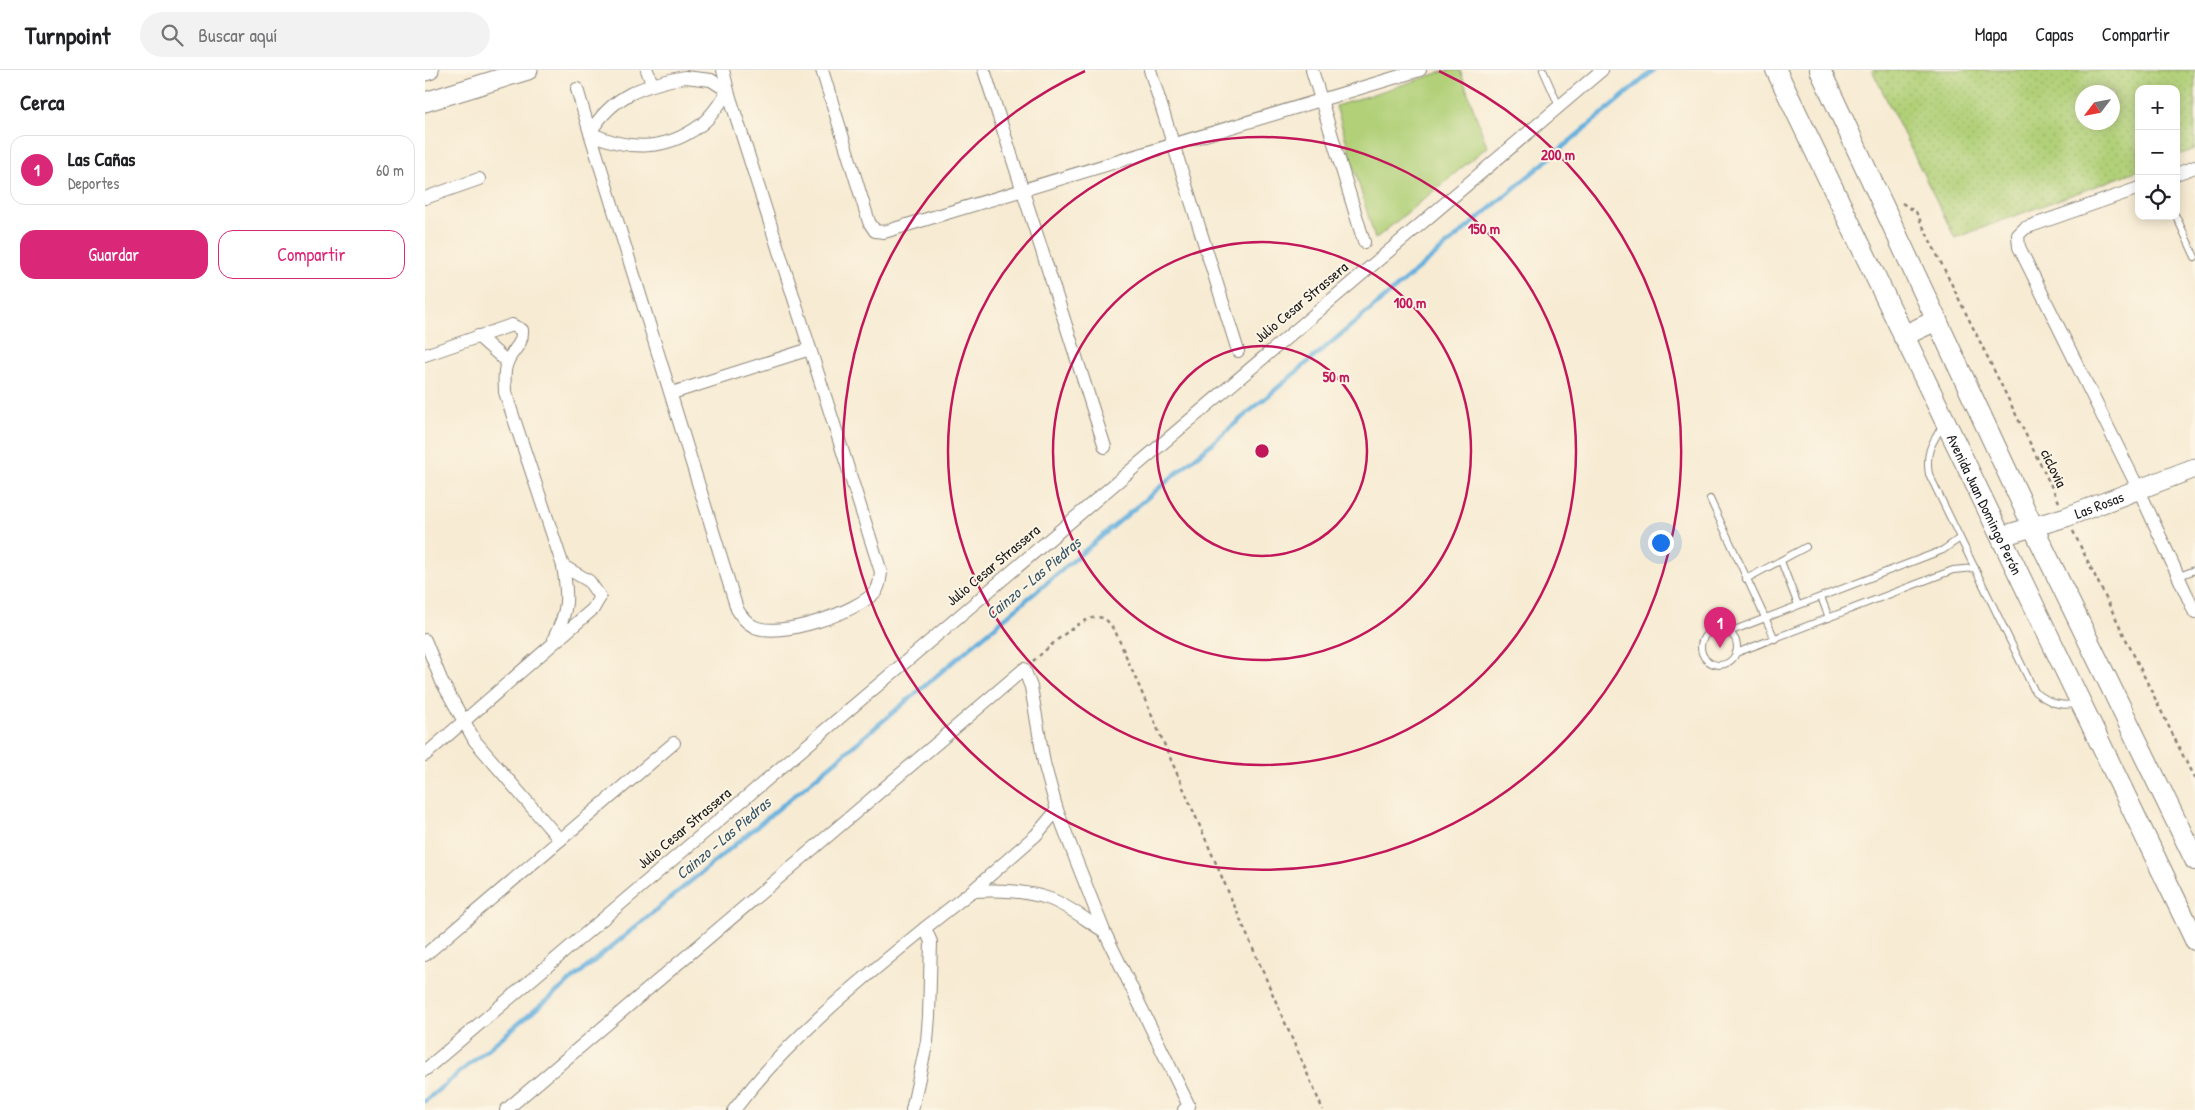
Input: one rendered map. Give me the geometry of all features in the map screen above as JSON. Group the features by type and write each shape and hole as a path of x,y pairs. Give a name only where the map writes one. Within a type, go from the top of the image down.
{"main road":[{"name":"Avenida Juan Domingo Perón","path":"1776,70 2195,940"},
{"path":"1820,70 2034,528 2195,860"},
{"path":"1903,336 1937,320"}],"street":[{"path":"425,71 429,70"},
{"path":"425,102 528,70"},
{"path":"647,70 652,84"},
{"path":"577,89 737,609 743,619 753,627 766,630 810,624 852,608 875,592 880,583 881,572 728,91 723,70"},
{"path":"822,70 869,222 875,231 884,232 1420,70"},
{"path":"984,70 1105,447"},
{"path":"1150,70 1239,351"},
{"path":"1312,70 1364,242"},
{"name":"Julio Cesar Strassera","path":"425,1070 1602,70"},
{"path":"590,133 598,119 607,109 629,94 652,84 685,77 711,80 728,91"},
{"path":"590,133 605,140 631,147 674,140 701,124 714,111 728,91"},
{"path":"2180,173 2195,167"},
{"path":"425,198 479,179"},
{"path":"2135,189 2025,228 2018,235 2019,247 2139,490 2195,613"},
{"path":"425,355 512,325 522,330 522,339 507,362 504,375 505,392 563,566 568,594 566,610 562,623 550,644"},
{"path":"478,336 507,362"},
{"path":"672,393 810,349"},
{"name":"Las Rosas","path":"2002,536 2066,517 2195,468"},
{"path":"425,755 550,644 593,609 600,597 589,582 563,566"},
{"path":"425,640 443,682 475,741 560,840"},
{"path":"506,1110 1024,669 1031,687 1044,763 1057,810 1105,931 1188,1109"},
{"path":"425,955 674,743"},
{"path":"734,1110 791,1042 867,974 972,891 1036,835 1057,810"},
{"path":"972,891 1009,890 1028,893 1051,900 1105,931"},
{"path":"912,1110 927,1041 929,1016 931,942 925,928"}],"lane":[{"path":"1543,70 1559,106"},
{"path":"2178,220 2195,257"},
{"path":"1945,422 1931,444 1926,459 1929,474 1960,538 2035,692 2053,704 2071,705 2081,702"},
{"path":"1710,499 1775,639"},
{"path":"1960,538 1943,550 1729,632 1717,629 1711,630 1703,638 1701,650 1707,661 1718,665 1729,662 1736,653 1953,570 1975,568"},
{"path":"1746,579 1806,547"},
{"path":"1781,561 1798,605"},
{"path":"2177,577 2195,570"},
{"path":"1821,597 1829,618"},
{"path":"1729,632 1736,641 1736,653"}],"path":[{"name":"ciclovia","path":"1895,198 1915,212 2195,780"},
{"path":"1024,669 1080,622 1094,616 1106,619 1116,633 1323,1110"}],"green space":[{"path":"1448,70 1460,70 1487,147 1375,239 1336,106"},
{"path":"1872,70 2195,70 2195,149 2180,155 2180,85 2135,85 2135,171 1955,238"}],"waterway":[{"name":"Cainzo - Las Piedras","path":"425,1101 813,780 1654,70"}],"place":[{"name":"Las Cañas","path":"1720,648"}]}
